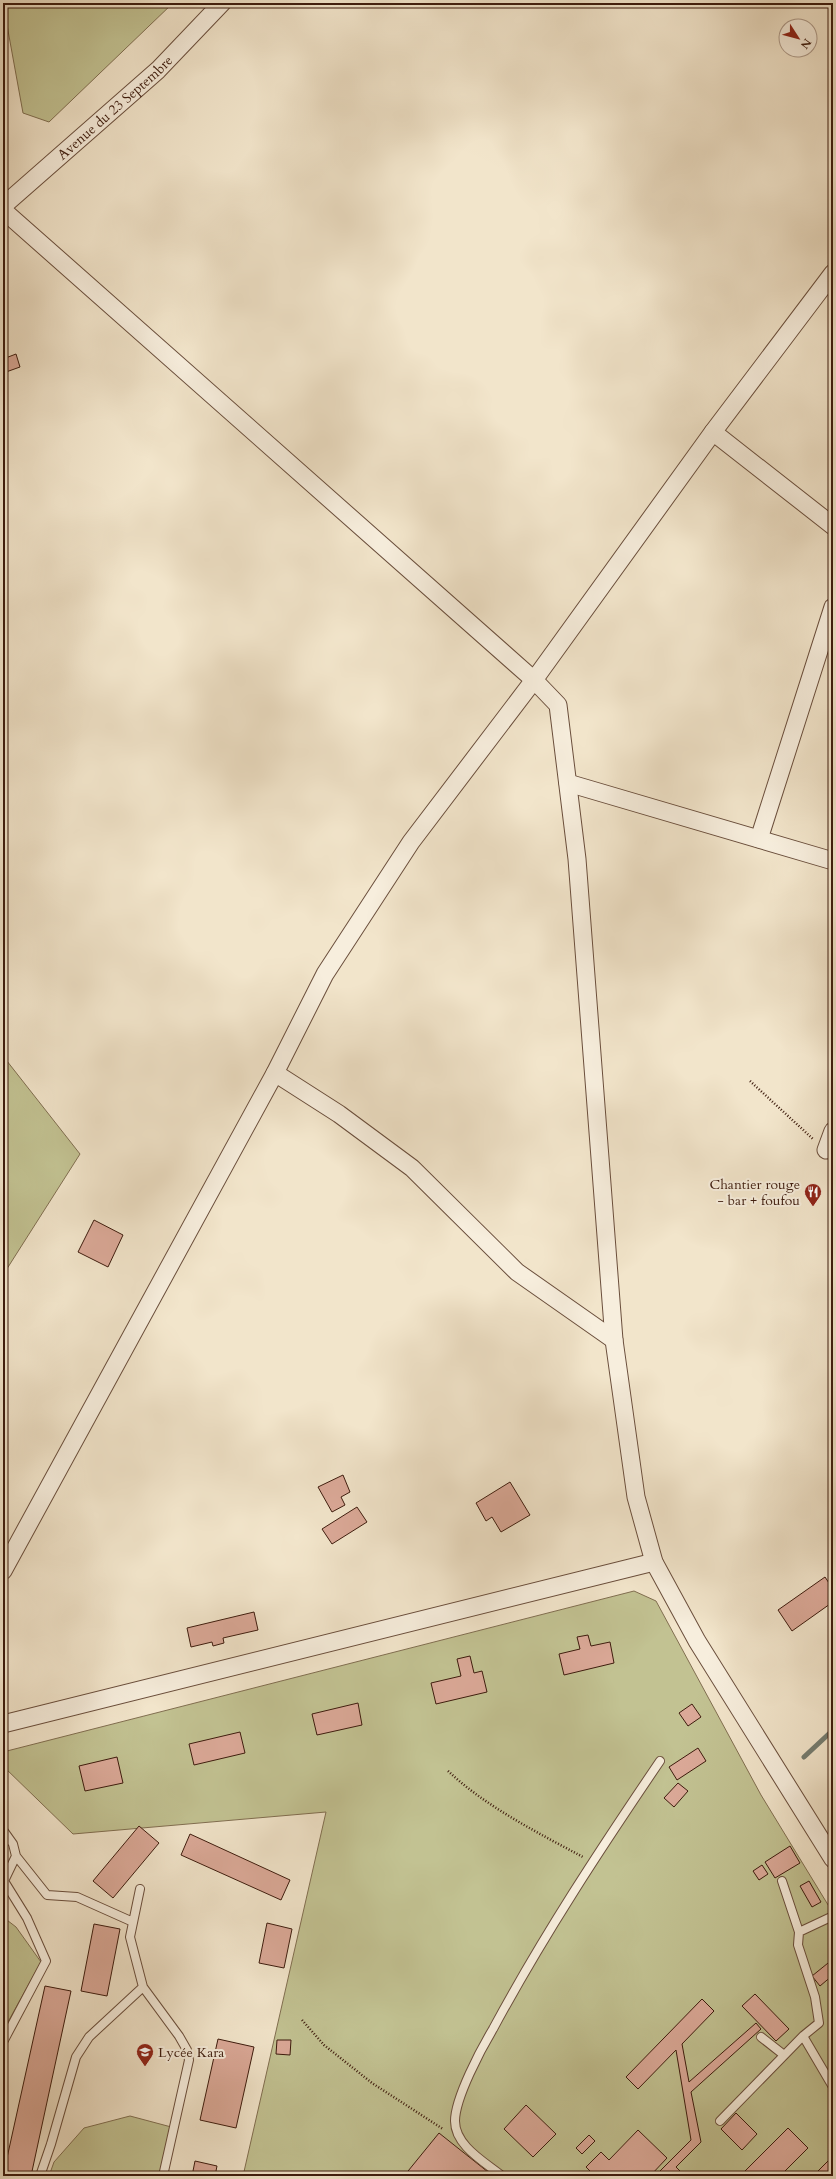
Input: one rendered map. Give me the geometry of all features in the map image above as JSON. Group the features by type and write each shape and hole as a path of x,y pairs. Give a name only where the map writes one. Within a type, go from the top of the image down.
{"street":[{"name":"Avenue du 23 Septembre","path":"3,206 158,70 222,3"},
{"path":"3,210 534,680 558,705 578,867 614,1340 636,1497 654,1562 697,1641 833,1859"},
{"path":"3,1571 275,1073 325,974 411,842 534,680 713,432 833,273"},
{"path":"713,432 833,526"},
{"path":"759,839 833,607"},
{"path":"568,783 833,861"},
{"path":"275,1073 339,1114 412,1168 517,1272 614,1340"},
{"path":"826,1150 833,1131"},
{"path":"3,1724 654,1562"}],"lane":[{"path":"502,2176 460,2141 455,2121 462,2093 480,2052 514,1990 592,1862 660,1761"},
{"path":"3,1830 13,1844 16,1856 47,1895 77,1897 133,1922"},
{"path":"3,2042 46,1961 28,1918 4,1881 16,1856"},
{"path":"720,2121 803,2036 819,2022 815,1997 798,1945 799,1932 782,1881"},
{"path":"140,1888 130,1937 142,1986 180,2036 187,2050 189,2060 177,2108 163,2176"},
{"path":"799,1932 833,1916"},
{"path":"40,2176 52,2144 76,2057 89,2036 142,1986"},
{"path":"761,2036 784,2055"},
{"path":"803,2036 833,2087"}],"path":[{"path":"750,1081 826,1150"},
{"path":"448,1771 492,1804 546,1837 592,1862"},
{"path":"302,2020 324,2046 366,2078 426,2116 460,2141"}],"green space":[{"path":"3,3 173,3 49,122 23,113"},
{"path":"3,1056 80,1154 3,1275"},
{"path":"634,1591 656,1601 761,1795 833,1913 833,2176 243,2176 326,1812 73,1834 3,1766 3,1752"},
{"path":"3,1917 16,1927 41,1962 3,2031"},
{"path":"130,2116 175,2128 164,2176 49,2176 54,2162 84,2128"}],"building":[{"path":"16,354 20,367 6,372 3,359"},
{"path":"94,1220 123,1235 108,1267 78,1252"},
{"path":"343,1475 350,1492 341,1497 345,1505 332,1512 318,1487"},
{"path":"510,1482 530,1515 501,1532 492,1517 486,1521 476,1503"},
{"path":"357,1507 367,1522 332,1544 322,1529"},
{"path":"825,1577 833,1589 833,1608 830,1604 792,1631 778,1610"},
{"path":"254,1612 258,1630 223,1638 224,1643 213,1646 212,1642 191,1647 187,1628"},
{"path":"588,1635 591,1646 610,1642 614,1663 564,1675 559,1654 580,1649 577,1637"},
{"path":"470,1656 474,1673 482,1671 487,1692 436,1704 431,1683 461,1676 457,1659"},
{"path":"358,1703 362,1725 317,1735 312,1714"},
{"path":"692,1704 701,1717 688,1726 679,1713"},
{"path":"240,1732 245,1753 194,1765 189,1744"},
{"path":"698,1748 706,1761 677,1780 669,1767"},
{"path":"117,1757 123,1783 85,1791 79,1766"},
{"path":"678,1783 688,1791 674,1807 664,1798"},
{"path":"139,1826 159,1843 113,1898 93,1881"},
{"path":"190,1834 290,1880 281,1900 181,1855"},
{"path":"790,1846 800,1863 775,1878 765,1862"},
{"path":"762,1865 768,1874 759,1880 753,1871"},
{"path":"809,1881 821,1902 812,1907 800,1886"},
{"path":"267,1923 292,1929 284,1968 259,1963"},
{"path":"94,1924 120,1929 107,1996 81,1991"},
{"path":"833,1959 833,1975 820,1986 812,1976"},
{"path":"45,1986 71,1991 31,2176 3,2176"},
{"path":"755,1994 789,2029 776,2041 742,2006"},
{"path":"702,1999 714,2011 682,2044 689,2082 756,2023 761,2029 691,2092 701,2142 676,2167 685,2176 655,2176 691,2140 676,2050 638,2089 626,2077"},
{"path":"218,2039 254,2047 236,2128 200,2120"},
{"path":"277,2040 291,2040 290,2055 276,2054"},
{"path":"526,2105 556,2134 533,2157 504,2129"},
{"path":"736,2113 757,2134 742,2150 721,2129"},
{"path":"788,2128 808,2148 780,2176 740,2176"},
{"path":"638,2130 667,2158 650,2176 593,2176 594,2175 586,2167 601,2152 609,2160"},
{"path":"439,2133 493,2176 404,2176"},
{"path":"589,2135 595,2141 582,2154 576,2148"},
{"path":"833,2156 833,2176 813,2176"},
{"path":"195,2161 217,2166 215,2176 192,2176"}],"waterway":[{"path":"804,1757 833,1730"}],"place":[{"name":"Chantier rouge - bar + foufou","path":"813,1207"},
{"name":"Lycée Kara","path":"145,2067"}]}
